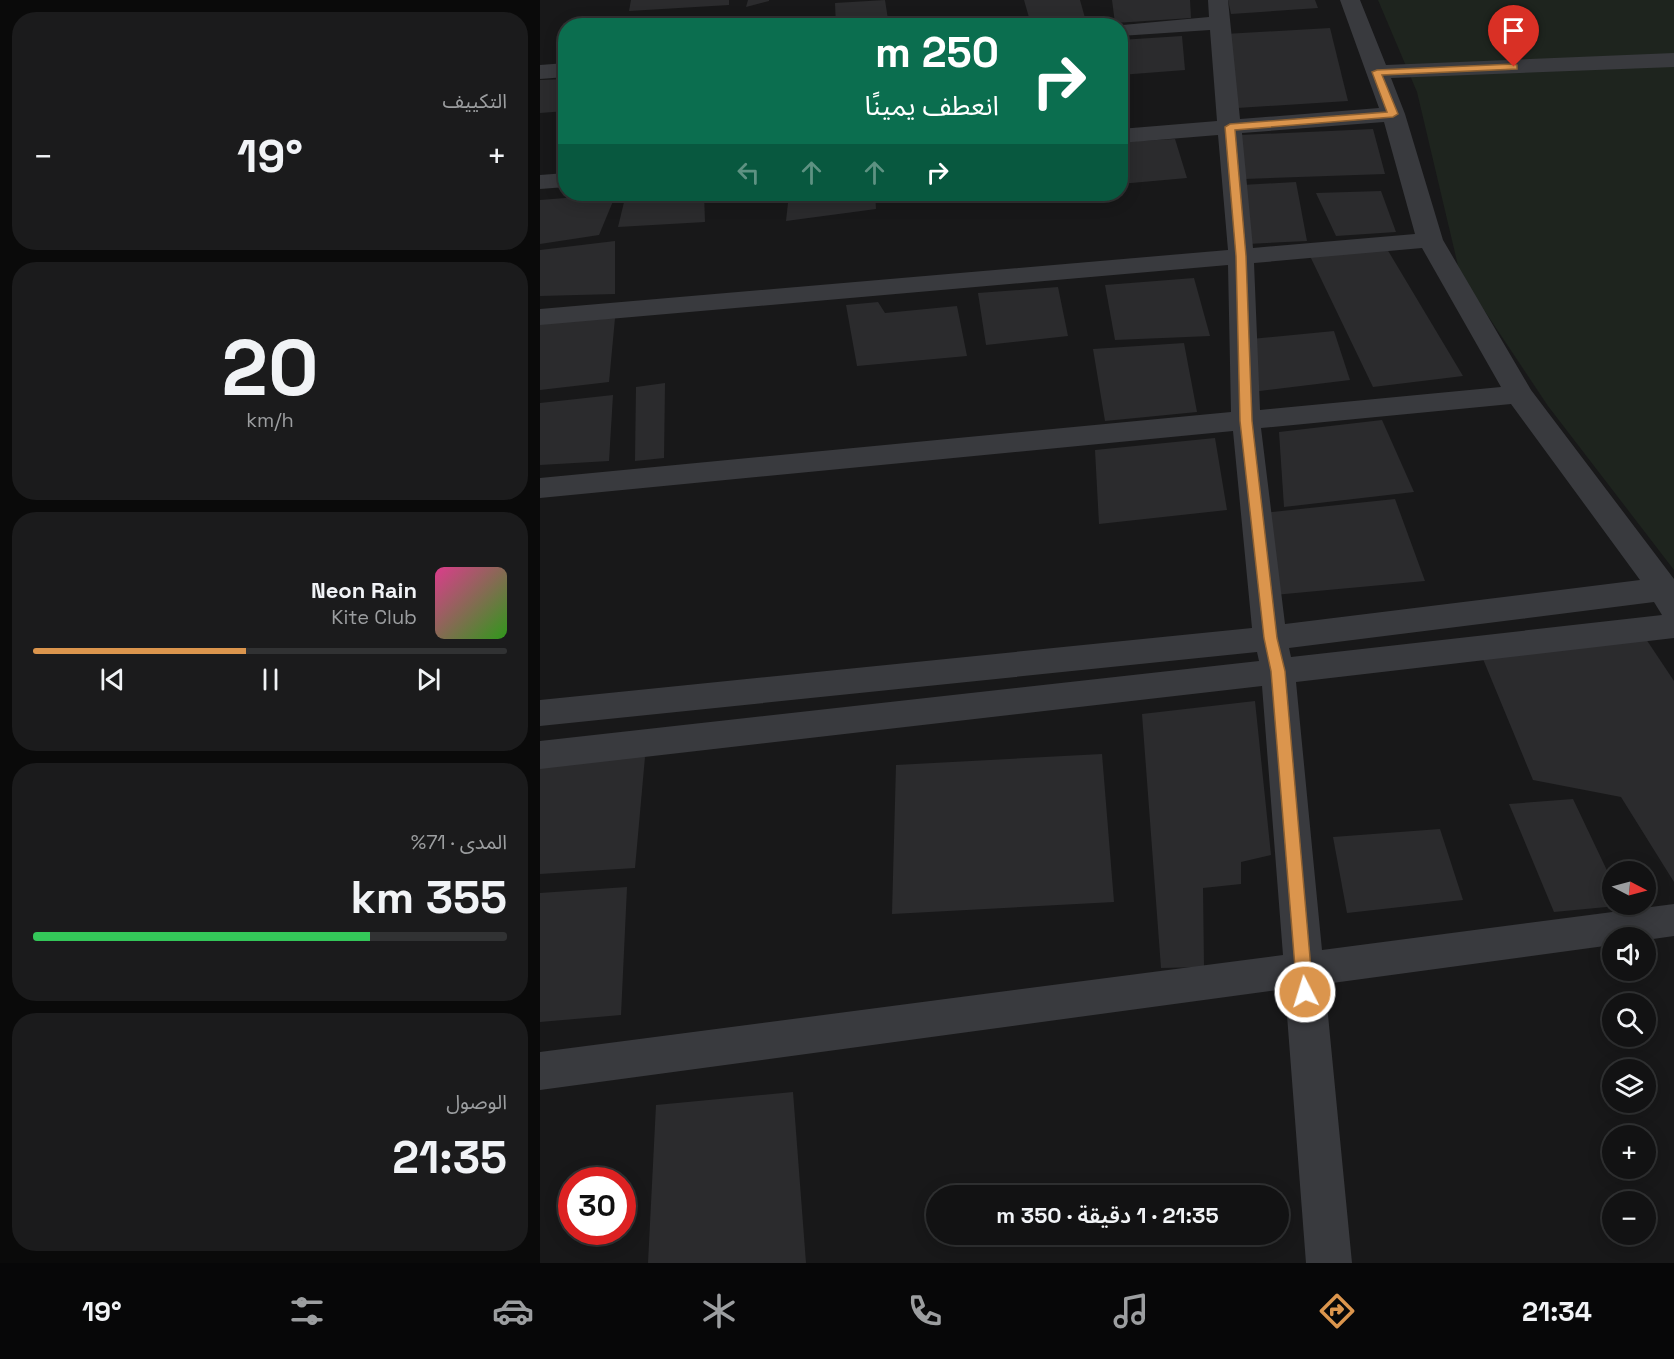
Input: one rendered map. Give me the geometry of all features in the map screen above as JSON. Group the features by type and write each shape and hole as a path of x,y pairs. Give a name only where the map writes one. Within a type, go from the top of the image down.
{"street":[{"path":"1350,0 1393,114 1430,240 1519,394 1669,599"},
{"path":"1128,28 1219,11 1241,256 1246,421 1270,638 1278,671 1329,1263"},
{"path":"1377,72 1674,60"},
{"path":"540,72 558,71"},
{"path":"1128,135 1393,114"},
{"path":"540,182 558,181"},
{"path":"540,317 1430,240"},
{"path":"540,488 1519,394"},
{"path":"540,713 1669,599"},
{"path":"540,755 1674,626"},
{"path":"540,1071 1674,920"}],"shaded area":[{"path":"1378,0 1674,0 1674,570 1548,406 1460,274 1417,92"}],"building":[{"path":"631,0 729,0 729,5 629,11"},
{"path":"748,0 769,0 769,1 746,7"},
{"path":"885,0 888,18 836,18 835,3"},
{"path":"1024,0 1080,0 1085,18 1029,18"},
{"path":"1112,0 1190,0 1191,18 1128,22 1128,18 1114,18"},
{"path":"1228,0 1315,0 1318,8 1231,14"},
{"path":"1330,28 1348,101 1237,108 1225,34"},
{"path":"1182,36 1185,70 1128,74 1128,39"},
{"path":"558,79 558,112 540,113 540,80"},
{"path":"1373,129 1385,174 1244,179 1240,135"},
{"path":"1175,139 1187,178 1128,183 1128,142"},
{"path":"1296,182 1307,241 1247,244 1242,185"},
{"path":"1381,191 1396,232 1336,236 1316,193"},
{"path":"540,200 613,201 599,235 540,244"},
{"path":"624,201 704,201 705,222 618,227"},
{"path":"788,201 875,201 876,209 786,221"},
{"path":"615,241 615,294 540,296 540,250"},
{"path":"1387,249 1463,376 1373,387 1310,256"},
{"path":"1194,278 1210,336 1115,340 1105,285"},
{"path":"1058,287 1068,336 986,345 978,293"},
{"path":"878,302 885,313 957,306 967,356 857,366 846,305"},
{"path":"615,318 609,382 540,390 540,324"},
{"path":"1334,331 1350,380 1251,392 1251,339"},
{"path":"1184,343 1197,412 1105,421 1093,349"},
{"path":"665,383 664,458 635,461 636,387"},
{"path":"613,395 609,461 540,465 540,403"},
{"path":"1382,420 1414,492 1284,507 1279,432"},
{"path":"1215,438 1227,510 1099,524 1095,450"},
{"path":"1395,499 1425,581 1274,595 1262,513"},
{"path":"1646,639 1674,681 1674,882 1621,797 1533,780 1483,659"},
{"path":"1255,701 1271,855 1241,862 1241,884 1203,888 1204,967 1161,968 1142,714"},
{"path":"637,750 645,757 635,868 540,874 540,760"},
{"path":"1102,754 1114,902 892,914 896,765"},
{"path":"1573,799 1602,861 1602,907 1554,912 1509,804"},
{"path":"1440,829 1463,900 1347,913 1333,837"},
{"path":"627,887 621,1015 540,1022 540,893"},
{"path":"793,1092 806,1263 648,1263 656,1105"}],"route":[{"path":"1305,992 1278,671 1270,638 1246,421 1241,256 1230,127 1393,114 1377,72 1514,67"}]}
